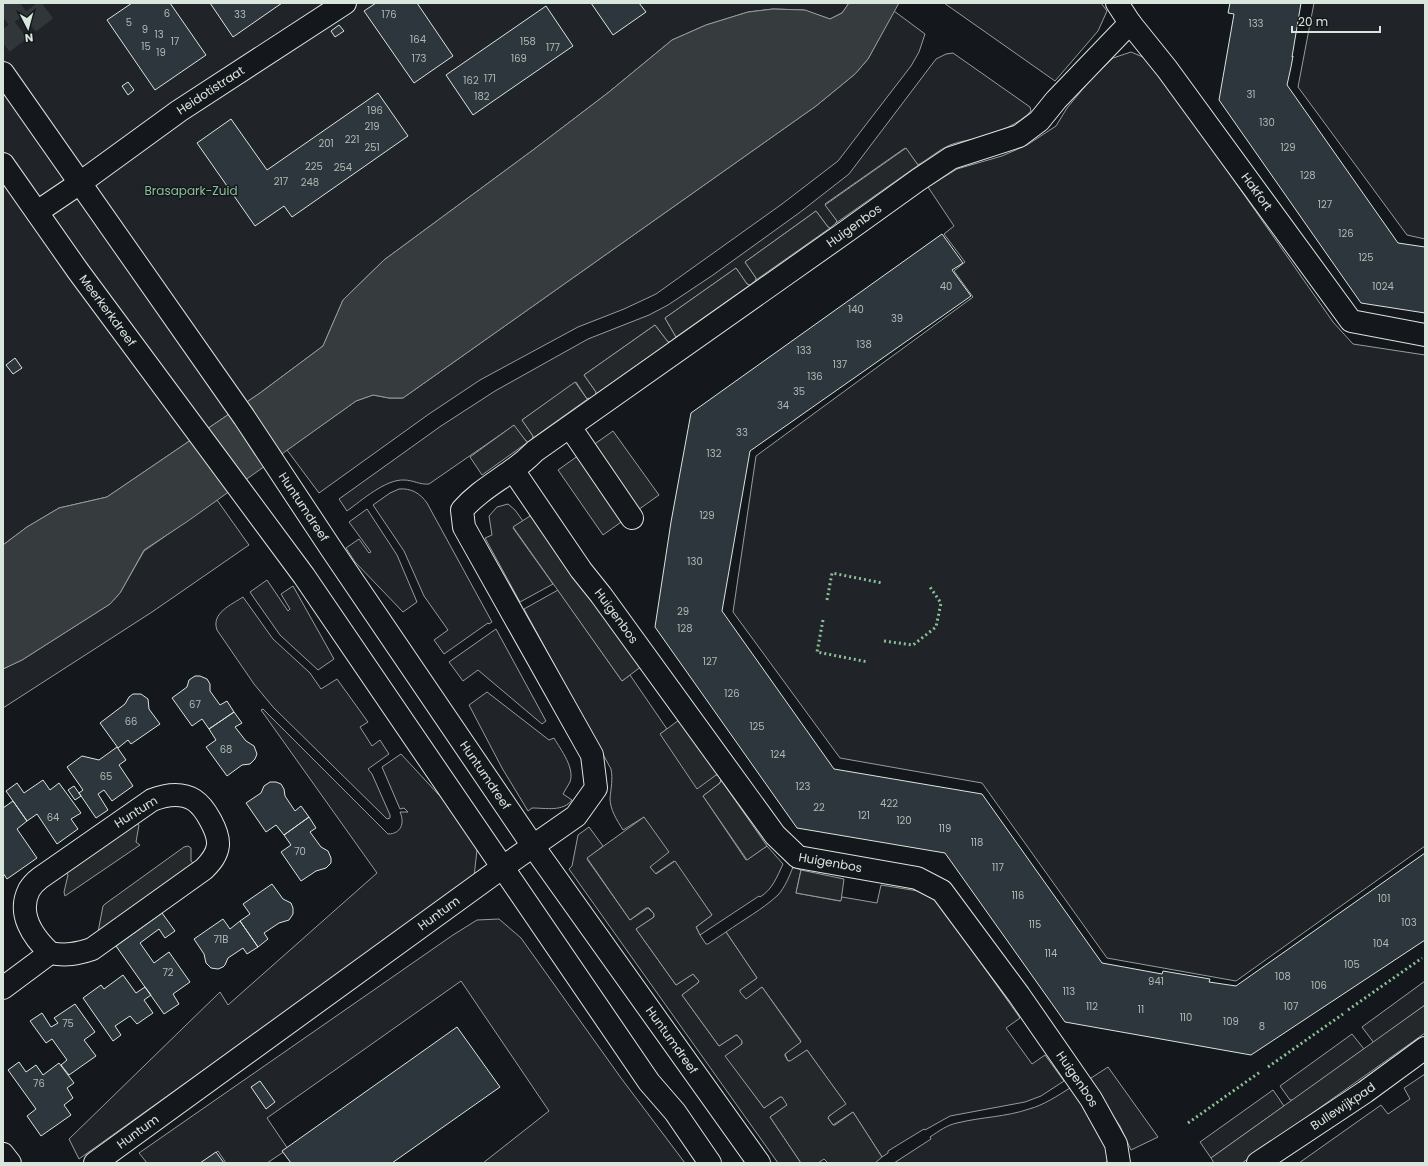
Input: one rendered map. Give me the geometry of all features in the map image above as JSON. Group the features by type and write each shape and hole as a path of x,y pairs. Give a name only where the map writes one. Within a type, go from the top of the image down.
{"street":[{"name":"Heidotistraat","path":"80,183 179,111 345,3"},
{"name":"Hakfort","path":"1118,3 1130,23 1167,69 1351,321 1425,335"},
{"name":"Huigenbos","path":"533,846 576,816 596,788 592,755 464,527 462,510 477,494 513,470 536,451 918,180 951,158 1019,136 1039,121 1056,100 1130,23"},
{"path":"3,73 80,183 37,212"},
{"name":"Meerkerkdreef","path":"3,164 78,271 304,576 503,867"},
{"name":"Huntumdreef","path":"80,183 219,382 533,846 759,1163"},
{"path":"570,427 632,518"},
{"name":"Huigenbos","path":"513,470 581,570 601,595 775,835 793,853 798,857 917,878 942,890 1091,1099 1116,1144 1119,1163"},
{"name":"Huntum","path":"164,795 179,795 194,800 202,807 209,816 216,831 218,845 213,859 204,869 92,948 75,954 62,956 50,953 40,944 25,917 25,901 30,888 40,878 152,800 164,795"},
{"name":"Huntum","path":"109,1159 533,846"},
{"path":"503,867 649,1082 675,1112 710,1163"},
{"path":"3,988 50,953"},
{"name":"Bullewijkpad","path":"1258,1163 1365,1092 1425,1048"},
{"path":"3,1154 10,1163"}],"green space":[{"name":"Brasapark-Zuid","path":"3,3 849,3 842,13 830,19 804,10 773,9 748,12 706,25 672,40 609,92 384,260 343,300 323,346 260,393 107,497 59,508 27,527 3,545"},
{"path":"944,3 1101,3 1107,11 1098,31 1055,81"},
{"path":"1314,3 1425,3 1425,239 1407,235 1298,87"},
{"path":"894,11 925,34 919,52 911,66 838,161 782,204 656,294 624,309 578,327 480,380 429,414 319,493 287,450 356,401 373,395 389,398 403,398 816,106 855,74 868,59"},
{"path":"1131,52 1150,60 1333,322 1353,344 1425,355 1425,846 1236,981 1107,958 982,783 840,758 733,612 756,456 973,297 954,271 965,262 944,234 954,226 928,187 957,169 1002,156 1027,145 1056,126 1067,108 1092,78 1113,58"},
{"path":"953,53 1030,107 1031,111 1021,120 995,133 958,142 941,149 918,165 905,148 825,204 837,221 830,228 816,211 745,262 756,278 756,280 750,285 747,284 736,268 665,318 676,337 670,342 668,342 655,325 584,375 596,392 596,394 591,398 587,399 576,382 522,420 533,436 533,438 528,442 513,426 429,484 404,480 390,483 374,491 347,511 339,499 441,426 495,391 588,339 649,315 668,305 713,275 799,213 849,174 936,59 946,54"},
{"path":"399,489 407,489 415,492 427,503 492,622 489,624 488,623 444,654 434,640 448,630 424,596 404,551 373,505 390,493"},
{"path":"217,500 249,545 152,612 3,708 3,669 22,660 110,604 120,593 144,551"},
{"path":"508,504 515,510 523,521 513,528 553,584 520,602 485,538 492,535 489,516 497,507"},
{"path":"367,509 397,555 417,602 403,612 355,562 346,548 359,539 369,553 371,552 349,522"},
{"path":"267,580 288,611 290,609 281,594 293,586 334,659 318,670 280,635 250,592"},
{"path":"558,590 622,681 630,675 667,729 660,734 718,775 721,780 720,783 703,796 746,860 767,846 783,864 774,883 768,891 700,935 696,927 712,915 674,861 655,874 650,867 652,865 644,817 623,830 614,815 610,802 612,780 611,769 524,609"},
{"path":"243,597 273,639 310,673 321,689 337,679 368,722 360,727 372,746 380,740 389,754 368,769 372,774 390,818 387,819 273,707 254,684 217,630 216,624 219,614 228,606"},
{"path":"496,629 546,721 542,724 478,670 463,681 449,662"},
{"path":"487,692 549,740 554,738 571,771 570,782 563,794 572,800 568,804 559,808 532,808 528,811 502,768 469,705"},
{"path":"263,709 388,834 396,832 401,827 402,820 400,812 408,812 404,808 400,809 382,767 401,754 464,822 477,850 474,877 79,1159 69,1139 220,992 228,1005 377,873 261,710"},
{"path":"589,827 603,846 587,859 630,920 648,908 654,914 654,917 636,929 676,985 693,974 699,981 682,995 719,1046 736,1035 742,1041 742,1044 726,1056 764,1108 782,1096 787,1104 786,1106 770,1117 801,1163 778,1163 569,869 572,866 578,835"},
{"path":"793,867 801,870 796,893 840,901 842,897 877,903 881,885 918,891 937,901 1020,1018 1006,1028 1032,1064 1045,1055 1064,1081 1041,1096 1025,1102 950,1116 925,1130 924,1129 888,1151 888,1153 882,1157 853,1112 833,1125 828,1117 845,1103 807,1050 791,1061 788,1061 785,1054 801,1041 762,987 747,999 744,999 739,992 757,978 726,932 759,910 778,895 785,885"},
{"path":"499,919 521,938 621,1078 685,1163 483,1163 549,1111 461,981 267,1118 288,1149 267,1163 226,1163 218,1151 201,1163 147,1163 139,1153 453,935 477,920"},
{"path":"1425,981 1425,1005 1374,1043 1362,1027"},
{"path":"1352,1034 1364,1049 1293,1100 1290,1100 1280,1086"},
{"path":"1108,1067 1158,1137 1131,1150 1120,1126 1088,1080"},
{"path":"1425,1074 1425,1163 1299,1163 1381,1105 1388,1114 1410,1099 1404,1088"},
{"path":"1070,1088 1104,1136 1110,1160 1104,1163 894,1163 931,1139 930,1137 943,1128 950,1125 1020,1112 1045,1103"},
{"path":"1273,1090 1284,1106 1211,1158 1200,1142"}],"shaded area":[{"path":"849,3 899,3 868,59 855,74 816,106 403,398 389,398 373,395 356,401 188,521 144,550 120,593 110,604 22,660 3,669 3,545 27,527 59,508 107,497 260,393 323,346 343,300 384,260 609,92 672,40 706,25 748,12 773,9 805,10 830,19 842,13"},
{"path":"906,148 918,165 920,164 836,223 837,221 825,205"},
{"path":"816,211 830,228 756,280 745,262"},
{"path":"736,268 747,284 750,285 676,337 665,318"},
{"path":"655,325 668,342 670,342 596,394 584,375"},
{"path":"575,382 587,399 589,398 533,438 522,420"},
{"path":"514,425 528,442 482,475 470,457"},
{"path":"613,431 659,495 603,535 558,470"},
{"path":"530,513 642,666 622,681 513,527 530,516"},
{"path":"680,718 718,775 697,789 660,734"},
{"path":"721,780 767,846 747,860 703,796 720,783"},
{"path":"644,817 669,852 650,867 656,874 675,861 712,915 696,927 700,935 706,944 708,944 726,932 757,978 740,990 740,992 746,999 762,987 801,1042 785,1054 788,1061 807,1050 846,1104 828,1118 833,1125 835,1125 853,1112 882,1157 875,1163 828,1163 824,1159 818,1163 801,1163 770,1117 787,1105 782,1097 764,1108 725,1056 742,1044 742,1041 736,1035 719,1046 682,995 699,981 693,974 676,985 636,929 654,917 654,914 649,908 646,908 630,920 587,858"},
{"path":"136,823 139,825 136,842 140,845 65,896 64,892 68,875 66,872"},
{"path":"188,846 191,848 191,861 194,864 98,932 103,906 105,904 184,847"},
{"path":"801,870 844,879 841,901 796,893"},
{"path":"1425,1005 1425,1033 1242,1163 1214,1163 1211,1158"}],"building":[{"path":"132,3 170,3 206,55 155,90 107,20"},
{"path":"210,3 282,3 233,37"},
{"path":"376,3 417,3 453,56 414,83 364,11"},
{"path":"591,3 639,3 646,12 613,35"},
{"path":"1230,3 1301,3 1287,85 1398,243 1425,247 1425,313 1361,303 1219,100 1234,14 1228,13"},
{"path":"546,6 573,46 473,115 446,75"},
{"path":"339,25 344,31 335,37 331,31"},
{"path":"128,82 134,90 128,95 122,86"},
{"path":"378,93 408,136 292,217 284,206 255,226 197,143 231,119 267,170"},
{"path":"942,234 963,263 952,270 971,296 750,451 722,611 834,769 982,794 1102,963 1162,974 1163,971 1210,979 1209,982 1236,986 1425,853 1425,940 1251,1055 1065,1022 945,853 797,828 655,627 671,522 691,413"},
{"path":"15,358 22,368 13,374 6,365"},
{"path":"195,676 200,676 207,679 210,684 210,691 220,705 227,701 234,712 209,729 202,719 192,726 172,698 187,687 189,680"},
{"path":"133,694 141,694 148,699 149,709 160,724 131,744 128,740 118,748 100,723 125,704 129,697"},
{"path":"234,712 242,723 235,727 246,741 254,746 257,754 255,759 250,764 242,765 227,776 206,747 216,740 209,729"},
{"path":"117,747 126,760 119,765 133,786 112,801 104,790 98,794 108,810 96,818 79,793 83,790 67,767 82,756 99,760"},
{"path":"43,780 50,790 59,783 81,813 71,819 78,829 57,844 37,814 27,821 6,791 17,783 24,793"},
{"path":"270,782 281,784 284,789 285,796 295,811 301,806 309,817 284,835 276,825 266,832 246,803 261,793 264,786"},
{"path":"74,786 81,796 75,800 68,790"},
{"path":"13,801 27,821 17,829 37,858 7,879 3,873 3,808"},
{"path":"309,817 316,828 310,832 321,847 328,851 331,858 331,863 326,868 316,871 301,881 281,852 291,845 284,835"},
{"path":"272,884 283,899 291,903 293,914 289,920 279,923 264,933 268,939 258,947 240,921 250,914 243,904"},
{"path":"162,913 175,931 165,938 159,929 140,943 154,963 169,952 190,982 173,994 179,1004 164,1014 116,946"},
{"path":"223,919 230,929 240,921 258,947 247,954 243,948 228,958 223,967 218,969 211,968 206,963 204,954 194,939"},
{"path":"123,975 136,993 145,987 151,995 144,1000 153,1013 137,1024 130,1016 115,1026 121,1035 113,1041 83,998 101,985 104,989"},
{"path":"75,1004 95,1032 84,1040 96,1056 69,1075 61,1065 67,1060 52,1039 46,1043 30,1021 42,1013 51,1027 58,1023 54,1018"},
{"path":"457,1027 500,1087 392,1163 291,1163 282,1151"},
{"path":"19,1062 26,1072 36,1065 43,1075 59,1063 74,1083 67,1088 73,1098 64,1105 71,1115 41,1136 27,1116 36,1109 8,1070"},
{"path":"260,1081 275,1102 266,1109 251,1087"},
{"path":"216,1152 224,1163 200,1163"}],"tunnel":[{"path":"3,17 21,3"},
{"path":"3,43 55,3"}],"hedge":[{"path":"827,600 832,573 882,583"},
{"path":"884,641 913,645 936,627 941,603 930,587"},
{"path":"823,620 817,652 868,662"},
{"path":"1348,1010 1422,958"},
{"path":"1268,1067 1343,1014"},
{"path":"1188,1123 1260,1072"}]}
